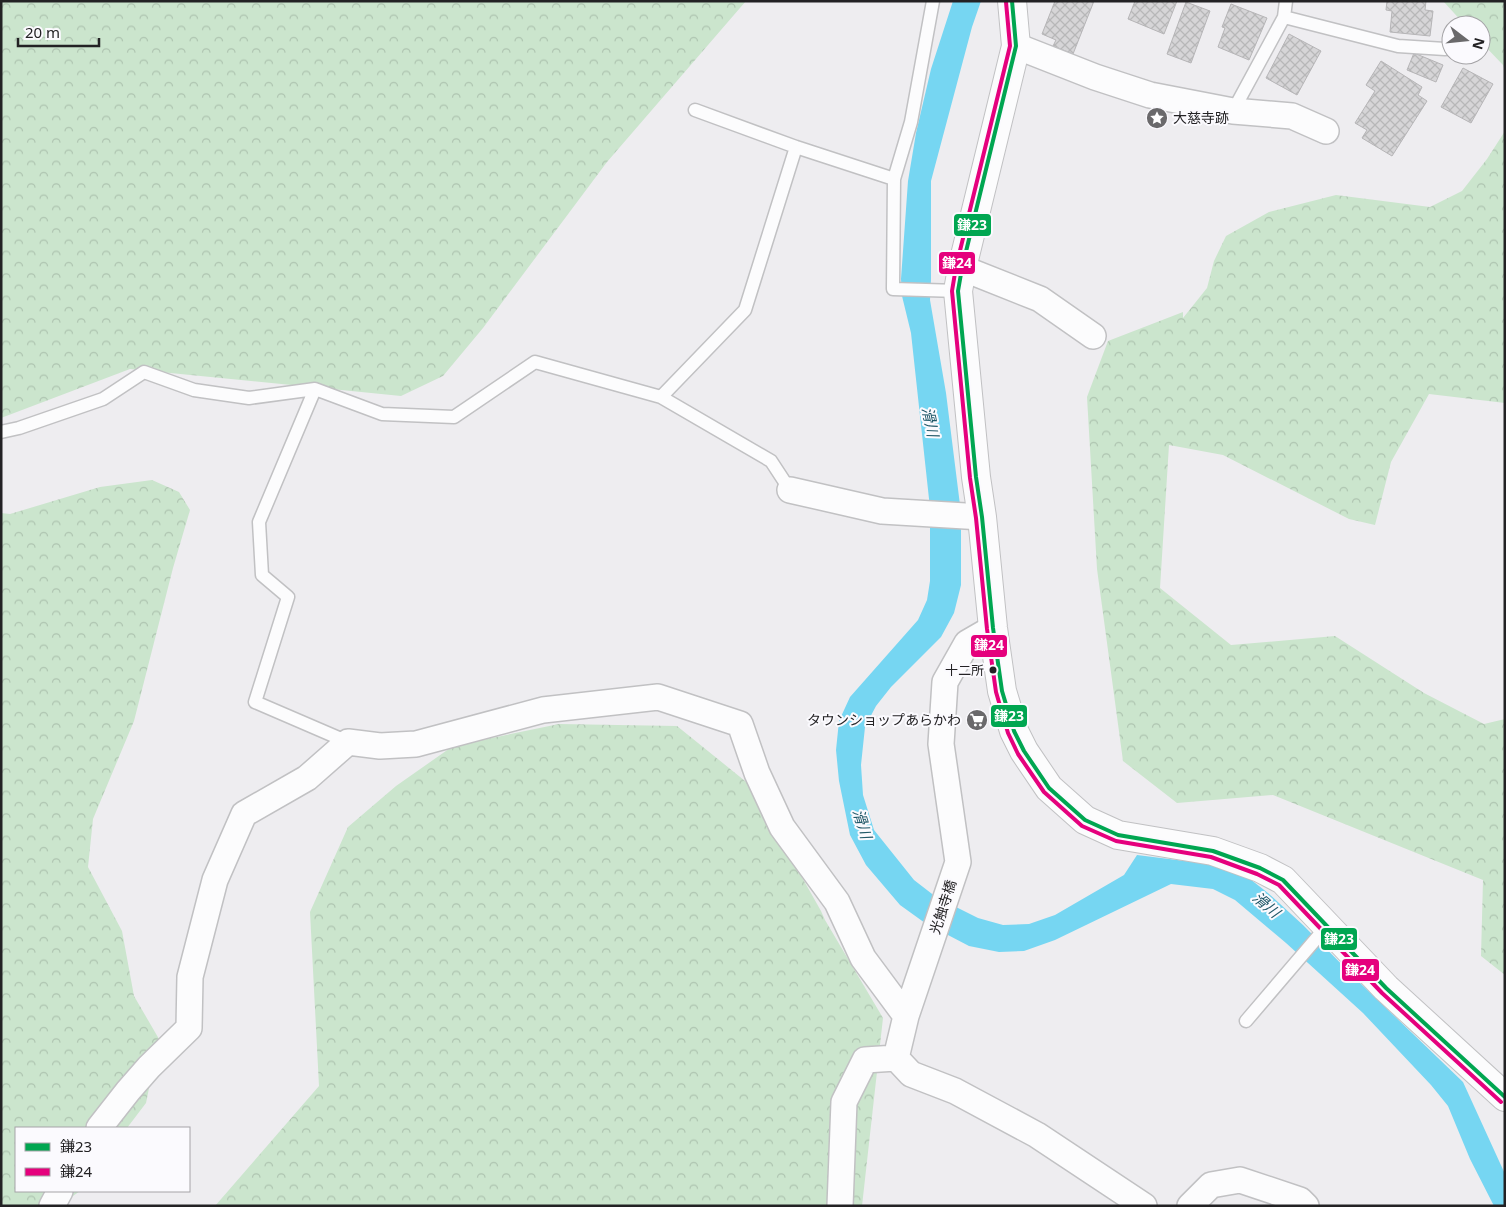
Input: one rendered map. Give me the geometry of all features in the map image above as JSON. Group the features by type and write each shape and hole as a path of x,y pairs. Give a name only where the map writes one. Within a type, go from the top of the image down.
{"main road":[{"path":"1012,1 1016,46 960,280 974,457 993,628 1002,692 1014,731 1024,751 1048,788 1085,820 1118,835 1213,851 1260,868 1284,880 1322,930 1505,1097"}],"street":[{"path":"1016,46 1150,95 1233,111 1292,116 1326,131"},
{"path":"960,280 1040,299 1093,336"},
{"path":"790,490 882,511 982,517"},
{"name":"光触寺橋","path":"896,1058 906,1016 958,862 942,744 945,682 967,642 993,628"},
{"path":"100,1127 149,1067 189,1028 190,977 215,880 244,814 308,778 348,742 380,746 416,744 543,710 658,697 740,724 757,773 782,827 837,902 863,958 906,1016"},
{"path":"840,1206 844,1102 865,1060 896,1058 910,1074 955,1090 1037,1135 1144,1206"},
{"path":"1190,1206 1211,1185 1240,1180 1300,1200 1306,1206"},
{"path":"52,1206 59,1192"}],"lane":[{"path":"933,1 911,122 894,179 894,289 960,280"},
{"path":"1233,111 1284,17 1286,1"},
{"path":"1284,17 1398,46 1441,49"},
{"path":"695,110 796,147 894,179"},
{"path":"661,397 745,310 796,147"},
{"path":"1,432 19,428 103,399 144,372 194,390 249,398 315,389 382,414 454,417 535,362 661,397 771,461 790,490"},
{"path":"315,389 259,522 262,575 288,597 255,702 348,742"},
{"path":"1246,1021 1322,930"}],"green space":[{"path":"1,1 746,1 607,162 483,328 443,376 401,396 130,369 1,418"},
{"path":"1443,1 1505,1 1505,71 1503,65 1491,52 1491,15 1456,15"},
{"path":"1505,131 1505,403 1429,394 1391,462 1375,525 1349,519 1223,455 1169,445 1160,588 1231,645 1335,636 1424,693 1484,724 1505,719 1505,975 1481,956 1483,880 1273,795 1177,803 1123,761 1097,569 1087,397 1108,341 1183,312 1183,318 1207,288 1214,261 1226,236 1269,212 1336,195 1430,207 1462,191 1487,159"},
{"path":"152,480 179,492 190,510 173,568 134,721 93,819 88,867 122,931 134,996 159,1039 146,1103 128,1127 15,1127 15,1192 79,1192 59,1206 1,1206 1,513 10,514 100,487"},
{"path":"559,724 677,726 750,785 825,920 883,1018 862,1206 215,1206 319,1086 310,912 348,827 396,786 453,746"}],"water":[{"name":"滑川","path":"953,1 981,1 972,27 931,181 930,300 946,393 960,505 961,585 954,613 941,637 891,687 876,706 865,727 861,765 863,795 874,830 914,880 936,897 978,918 1003,925 1029,924 1055,915 1124,875 1137,855 1217,865 1241,872 1268,893 1303,925 1463,1082 1505,1174 1505,1206 1494,1206 1470,1159 1448,1106 1431,1085 1363,1013 1286,943 1235,900 1213,889 1171,884 1055,940 1024,951 999,952 969,946 925,923 900,905 866,865 850,835 839,781 836,750 839,721 850,697 918,620 927,600 930,581 930,508 911,333 902,296 901,279 908,181 916,133 931,69"}],"building":[{"path":"1055,1 1094,1 1073,54 1053,46 1056,40 1042,34"},
{"path":"1135,1 1177,1 1164,34 1128,19"},
{"path":"1387,1 1426,1 1425,10 1433,11 1430,36 1390,32 1392,11 1386,10"},
{"path":"1186,2 1210,11 1191,63 1167,54"},
{"path":"1231,4 1267,18 1249,60 1218,47 1225,28 1222,27"},
{"path":"1289,34 1321,51 1297,95 1266,78"},
{"path":"1414,53 1443,65 1436,82 1407,70"},
{"path":"1381,61 1422,87 1418,95 1427,101 1392,156 1362,138 1367,130 1355,123 1375,91 1366,85"},
{"path":"1463,68 1493,84 1471,123 1441,107"}],"transit line":[{"name":"鎌23","path":"1012,1 1016,46 958,291 993,628 1002,691 1014,731 1024,751 1049,788 1085,820 1118,835 1213,851 1260,868 1283,880 1386,988 1505,1097"},
{"name":"鎌24","path":"1006,2 1010,46 956,267 952,291 987,629 996,692 1008,733 1018,754 1044,792 1082,826 1116,841 1211,857 1257,874 1279,885 1382,993 1501,1102"}],"place":[{"name":"大慈寺跡","path":"1157,118"},
{"name":"十二所","path":"993,670"},
{"name":"タウンショップあらかわ","path":"977,720"}]}
